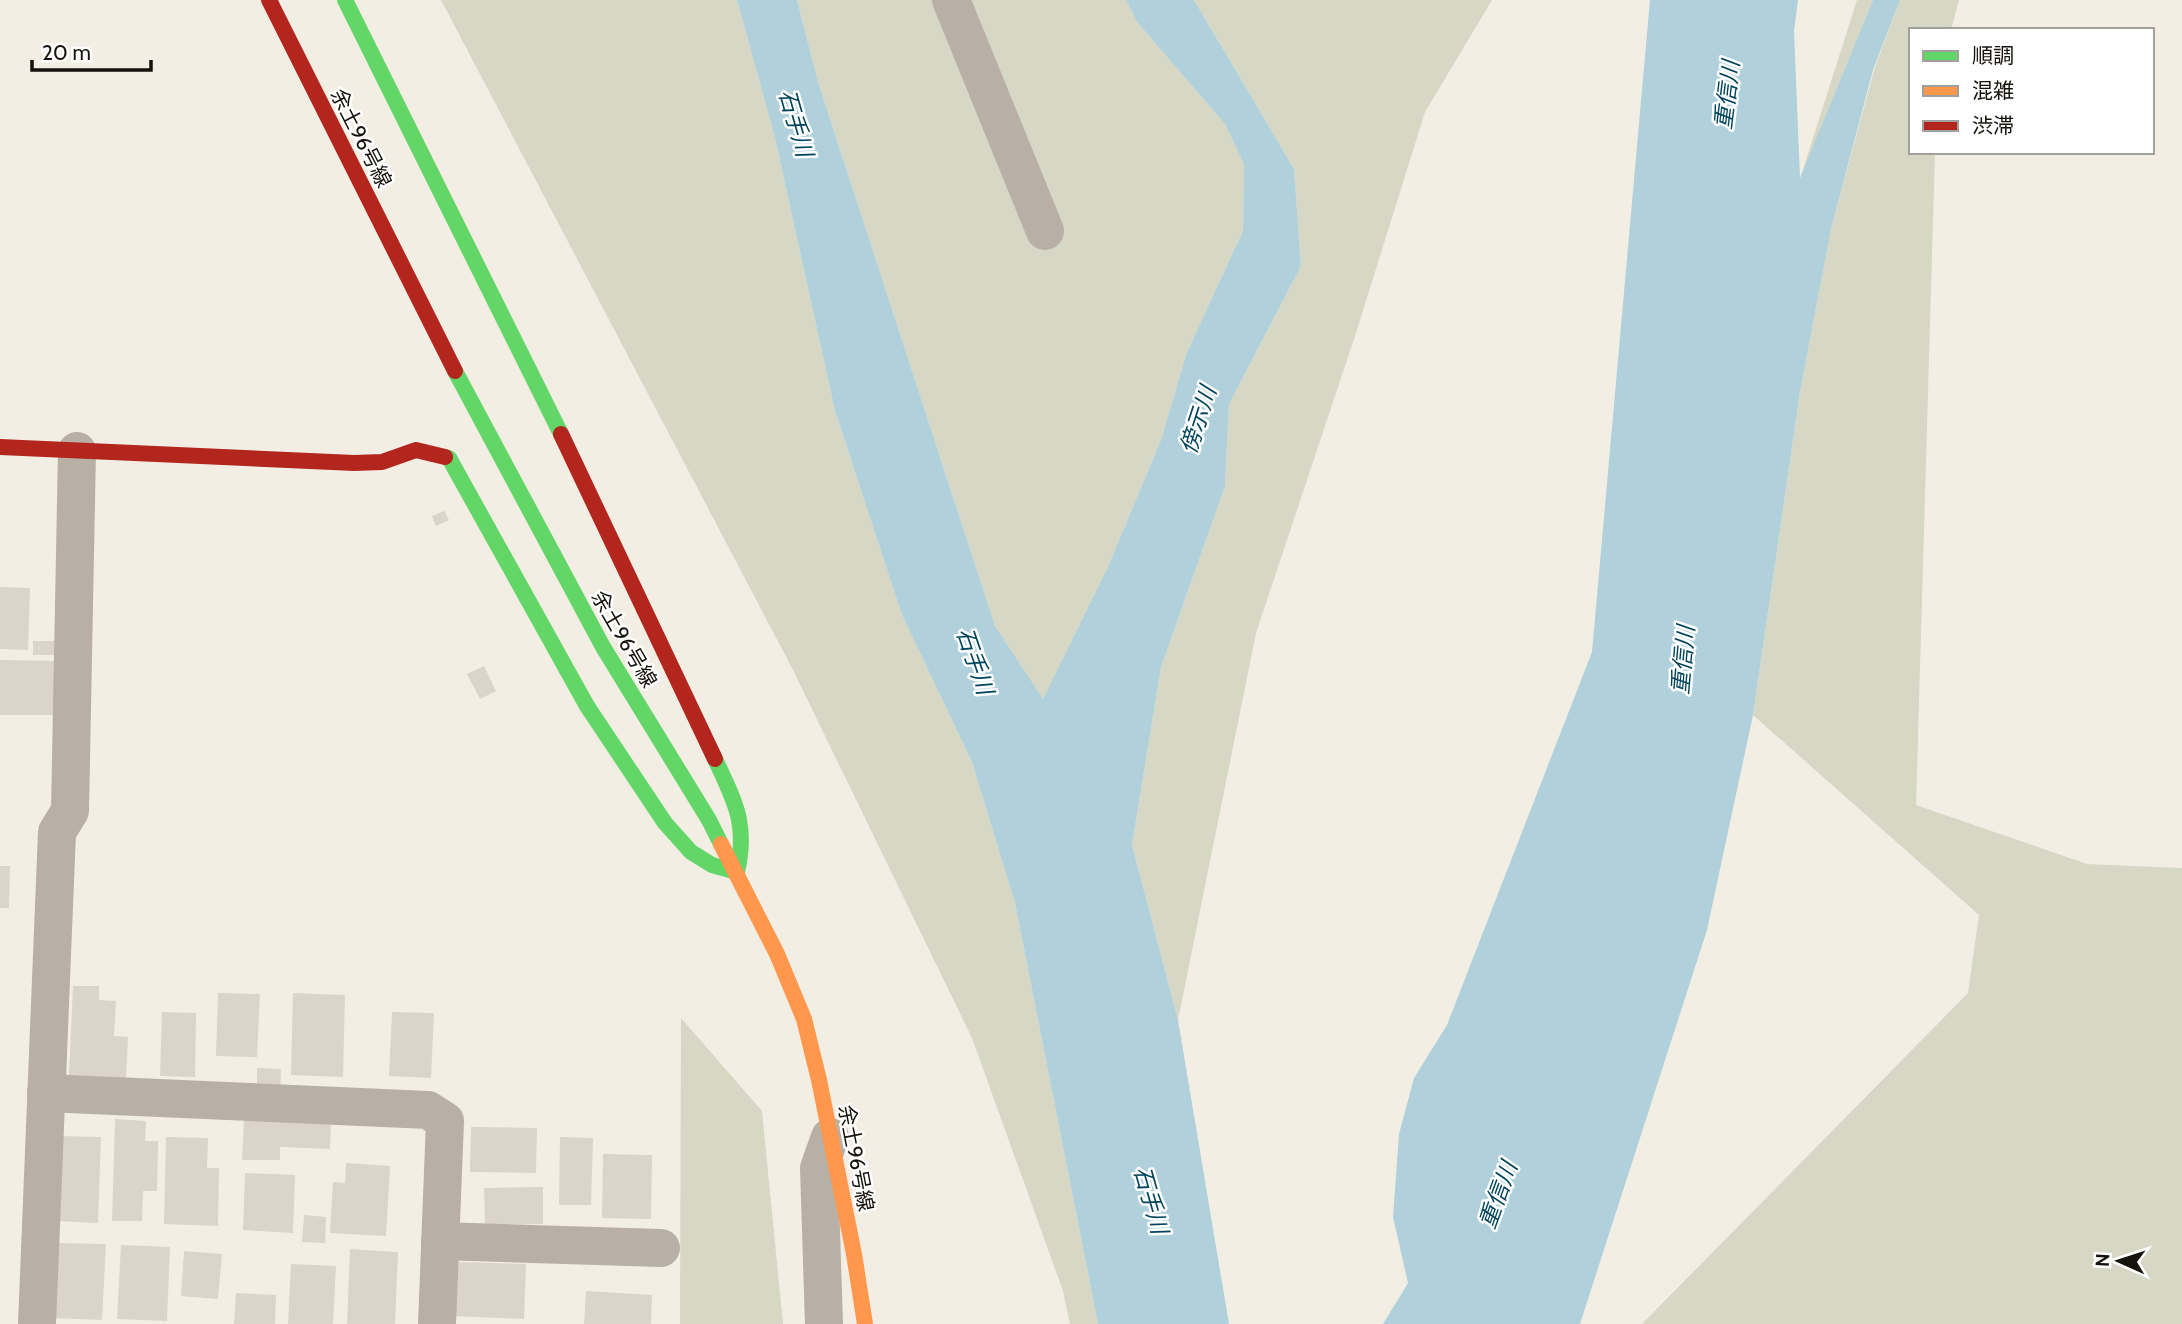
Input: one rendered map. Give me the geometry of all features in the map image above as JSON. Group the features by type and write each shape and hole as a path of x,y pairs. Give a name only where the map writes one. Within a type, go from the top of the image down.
{"street":[{"name":"余土96号線","path":"269,0 466,393 603,647 709,820 777,954 804,1020 854,1254 864,1324"},
{"path":"0,447 354,463 382,462 416,450 449,458 587,706 665,823 691,852 712,865 737,872 742,848 742,824 734,800 537,384 345,0"},
{"path":"951,0 1045,231"},
{"path":"37,1324 57,832 70,811 78,451"},
{"path":"46,1093 428,1110 445,1121 437,1324"},
{"path":"824,1324 820,1168 830,1137"},
{"path":"440,1241 662,1248"}],"green space":[{"path":"441,0 737,0 775,138 835,411 902,615 972,762 1015,903 1098,1324 1070,1324 1063,1291 972,1038 792,668"},
{"path":"797,0 1126,0 1137,22 1225,124 1244,163 1243,231 1187,352 1161,440 1107,569 1043,700 995,626 818,82"},
{"path":"1194,0 1492,0 1425,112 1355,336 1256,633 1178,1020 1132,845 1161,667 1225,486 1229,404 1301,266 1294,169"},
{"path":"1857,0 1873,0 1800,179"},
{"path":"1900,0 1959,0 1952,28 1909,28 1909,154 1935,154 1916,805 2087,864 2182,868 2182,1324 1642,1324 1968,993 1979,915 1753,715 1800,392 1831,229 1874,70"},
{"path":"681,1018 762,1111 783,1324 680,1324"}],"water":[{"path":"737,0 797,0 818,82 995,626 1043,699 1107,569 1161,440 1187,352 1243,231 1244,164 1225,124 1137,22 1126,0 1194,0 1294,169 1301,266 1229,404 1225,486 1161,667 1132,845 1178,1020 1229,1324 1098,1324 1015,903 972,762 902,615 835,411 775,138"},
{"name":"重信川","path":"1650,0 1798,0 1794,31 1800,178 1873,0 1900,0 1873,70 1831,229 1800,392 1753,715 1707,930 1580,1324 1383,1324 1408,1283 1393,1217 1399,1134 1414,1078 1447,1025 1592,652"}],"building":[{"path":"444,511 449,520 436,526 432,516"},
{"path":"0,587 30,588 28,650 0,649"},
{"path":"33,641 60,641 60,655 33,655"},
{"path":"0,660 61,661 60,715 0,715"},
{"path":"484,666 496,691 480,699 467,674"},
{"path":"0,866 10,866 9,908 0,908"},
{"path":"73,986 99,986 99,1000 116,1001 114,1036 128,1037 126,1078 69,1075"},
{"path":"218,993 260,994 257,1057 216,1056"},
{"path":"293,993 345,995 343,1077 291,1075"},
{"path":"162,1012 196,1013 195,1077 160,1076"},
{"path":"392,1012 434,1013 431,1078 389,1076"},
{"path":"257,1068 281,1069 280,1092 257,1092"},
{"path":"115,1119 146,1121 145,1141 158,1141 157,1191 143,1191 142,1221 112,1221"},
{"path":"244,1119 331,1122 330,1149 280,1147 280,1160 242,1160"},
{"path":"471,1127 537,1128 536,1173 470,1172"},
{"path":"57,1136 101,1137 98,1223 55,1221"},
{"path":"166,1137 208,1138 207,1168 219,1168 218,1226 164,1224"},
{"path":"560,1137 593,1138 591,1205 559,1205"},
{"path":"603,1154 652,1155 651,1219 602,1218"},
{"path":"346,1163 390,1166 386,1236 330,1233 333,1182 345,1183"},
{"path":"245,1173 295,1175 293,1233 243,1230"},
{"path":"543,1187 543,1224 485,1225 484,1188"},
{"path":"304,1215 326,1217 325,1243 302,1242"},
{"path":"56,1243 106,1244 102,1320 53,1318"},
{"path":"121,1245 170,1247 167,1321 117,1319"},
{"path":"350,1249 398,1252 395,1324 347,1324"},
{"path":"184,1251 222,1254 218,1299 181,1296"},
{"path":"453,1262 526,1264 524,1319 451,1316"},
{"path":"291,1264 336,1266 333,1324 288,1324"},
{"path":"586,1291 652,1295 651,1324 584,1324"},
{"path":"236,1293 276,1295 275,1324 234,1324"}],"traffic: fast":[{"path":"345,0 561,434"},
{"path":"455,371 603,647 721,844"},
{"path":"445,457 449,458 587,706 665,823 691,852 712,865 737,872 741,840 738,814 715,759"}],"traffic: slow":[{"path":"721,844 777,954 804,1019 854,1254 865,1324"}],"traffic: jam":[{"path":"269,0 455,371"},
{"path":"561,434 715,759"},
{"path":"0,447 354,463 382,462 416,450 445,457"}],"water label":[{"name":"石手川","path":"796,123"},
{"name":"傍示川","path":"1198,420"},
{"name":"石手川","path":"975,661"},
{"name":"石手川","path":"1151,1200"}]}
